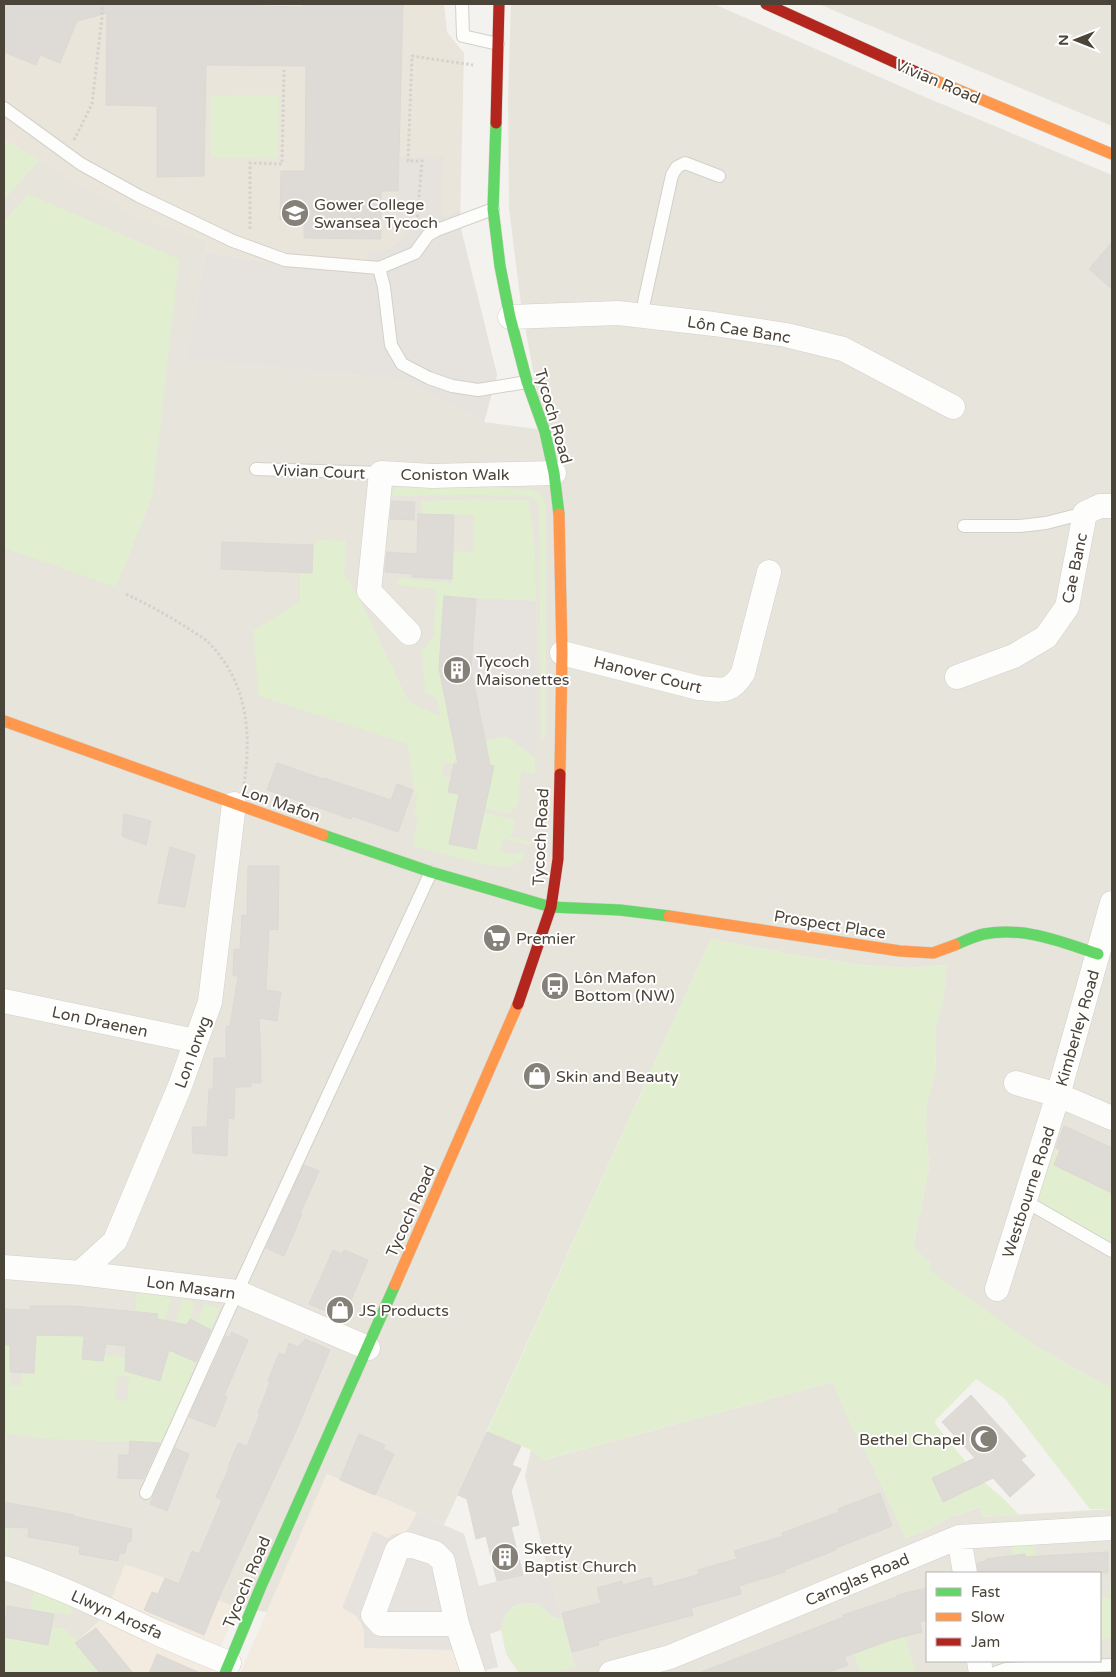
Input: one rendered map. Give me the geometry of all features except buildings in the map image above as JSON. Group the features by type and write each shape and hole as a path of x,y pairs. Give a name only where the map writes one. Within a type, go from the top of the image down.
{"street":[{"name":"Tycoch Road","path":"227,1668 262,1584 368,1348 520,998 551,907 558,859 562,652 560,523 554,473 545,432 527,382 510,318 500,266 493,209 500,4"},
{"name":"Vivian Road","path":"766,4 898,64 1112,154"},
{"name":"Lôn Cae Banc","path":"510,318 618,313 714,324 786,335 843,349 953,407"},
{"name":"Coniston Walk","path":"409,633 369,591 381,473 432,476 554,473"},
{"name":"Cae Banc","path":"957,676 1014,656 1046,638 1067,607 1085,513 1100,506 1112,506"},
{"name":"Hanover Court","path":"562,652 700,688 722,690 735,686 743,673 769,572"},
{"name":"Lon Mafon","path":"4,722 431,872 551,907"},
{"name":"Lon Iorwg","path":"80,1273 115,1240 180,1086 210,1002 234,804"},
{"name":"Kimberley Road","path":"1058,1095 1112,903"},
{"name":"Prospect Place","path":"551,907 620,910 900,951 925,953 933,953 983,934 1007,931 1049,938 1098,954"},
{"name":"Lon Draenen","path":"4,1001 196,1041"},
{"path":"1016,1083 1058,1095 1112,1118"},
{"name":"Westbourne Road","path":"997,1289 1058,1095"},
{"name":"Lon Masarn","path":"4,1267 80,1273 237,1292 368,1348"},
{"name":"Carnglas Road","path":"611,1673 670,1657 958,1537 1112,1528"},
{"path":"958,1537 965,1572"},
{"name":"Llwyn Arosfa","path":"4,1568 74,1594 227,1668"},
{"path":"457,1624 473,1673"}],"lane":[{"path":"462,4 463,36 498,44"},
{"path":"4,108 81,164 139,196 233,241 285,260 379,268 414,253 428,235 493,209"},
{"path":"641,316 672,175 677,167 686,163 719,176"},
{"path":"379,268 384,286 391,345 402,364 429,378 452,386 478,390 527,382"},
{"name":"Vivian Court","path":"256,469 381,473"},
{"path":"964,526 1020,526 1046,523 1085,513"},
{"path":"146,1493 431,872"},
{"path":"1025,1201 1112,1251"},
{"path":"996,1673 1006,1669 1112,1665"}],"path":[{"path":"68,154 92,104 102,4"},
{"path":"414,253 422,161 408,161 412,56 497,69"},
{"path":"250,247 250,163 282,164 284,70"},
{"path":"126,594 174,618 207,641 233,677 244,705 248,738 248,760 243,789 234,804"}],"shaded area":[{"name":"Gower College Swansea Tycoch","path":"4,4 444,4 447,32 464,53 460,225 497,375 484,422 405,380 187,359 207,240 136,216 4,140"},
{"path":"511,4 714,4 925,97 1112,175 1112,1387 1103,1384 1037,1347 930,1271 930,1262 913,1248 929,1167 926,1128 927,1101 935,1076 935,1031 943,999 947,965 907,968 862,965 711,939 444,1525 327,1474 267,1612 237,1608 165,1578 109,1604 101,1619 78,1641 4,1673 4,199 39,160 136,216 207,240 188,359 405,380 484,422 544,430 521,305 509,208 508,96"},
{"path":"819,4 1112,4 1112,126 849,17"},
{"path":"399,157 443,157 441,209 445,217 460,210 460,225 497,375 484,422 405,380 187,359 206,253 277,265 366,271 367,252 382,252 395,245 404,236 409,227 397,227"},
{"path":"476,599 536,601 535,757 506,736 485,740 472,675 469,675"},
{"path":"833,1382 847,1416 906,1538 929,1529 951,1516 957,1516 981,1506 981,1517 1112,1509 1112,1673 553,1673 575,1667 547,1567 525,1476 531,1450 543,1460"},
{"path":"327,1474 464,1534 498,1667 473,1673 240,1673"},
{"path":"417,1513 464,1534 479,1586 547,1567 562,1619 553,1617 538,1604 525,1603 514,1606 505,1615 501,1630 490,1634 498,1667 473,1673 453,1650 364,1648 364,1631 361,1623 355,1615 342,1608 373,1531 388,1538 399,1533 405,1534"},
{"path":"125,1564 165,1578 237,1608 210,1673 100,1673 75,1643 101,1619"}],"green space":[{"path":"279,95 278,157 211,158 211,96"},
{"path":"4,140 39,160 4,199"},
{"path":"28,194 179,259 152,498 116,587 4,548 4,221"},
{"path":"404,485 482,486 532,490 541,495 546,504 545,738 541,738 539,506 535,499 529,496 389,496 395,488"},
{"path":"474,499 529,500 535,554 536,601 444,597 439,663 455,746 506,736 535,757 535,774 522,771 517,808 513,807 512,814 457,803 449,844 476,849 483,812 515,820 511,837 532,842 531,845 503,839 500,851 513,855 520,852 526,853 515,865 496,866 413,846 418,818 414,817 418,795 415,794 407,744 259,696 253,631 300,601 300,573 312,573 313,545 318,540 346,541 344,576 354,591 359,591 359,598 409,702 440,716 437,699 425,692 422,650 434,636 436,589 397,585 398,578 452,583 453,551 473,552 474,515 422,514 422,501","holes":["455,758 494,766 487,797 451,778 442,776 444,762 453,764"]},
{"path":"711,939 862,965 907,968 947,965 943,999 935,1031 935,1076 927,1102 926,1128 929,1167 913,1248 930,1262 931,1271 1037,1347 1103,1384 1112,1387 1112,1509 1090,1509 1004,1398 976,1379 935,1421 936,1425 978,1477 1019,1515 981,1517 980,1506 957,1516 951,1516 929,1529 906,1538 847,1416 833,1382 542,1460 531,1450 487,1432","holes":["959,1465 970,1489 943,1502 932,1478"]},
{"path":"1055,1148 1060,1150 1054,1165 1103,1188 1109,1173 1112,1175 1110,1192 1112,1193 1112,1245 1038,1200"},
{"path":"137,1293 172,1297 164,1321 157,1319 157,1314 143,1312 137,1341 172,1322 176,1322 182,1299 194,1302 191,1318 198,1321 204,1304 220,1308 162,1443 45,1439 7,1434 4,1473 4,1345 15,1345 24,1335 84,1336 104,1355 132,1358","holes":["190,1320 210,1329 195,1362 175,1352","26,1355 35,1356 34,1373 25,1372","166,1357 160,1381 149,1378","22,1368 22,1385 10,1385 10,1369","117,1376 129,1377 127,1401 115,1400"]},
{"path":"4,1527 9,1527 6,1558 4,1557"},
{"path":"1036,1543 1035,1562 1039,1562 1039,1572 1028,1572 1025,1555 1013,1556 1011,1545"},
{"path":"1109,1581 1112,1581 1112,1638 1101,1639 1101,1598 1109,1597"},
{"path":"34,1591 73,1605 70,1615 30,1609"},
{"path":"525,1603 538,1604 553,1617 562,1619 575,1668 552,1673 519,1673 506,1654 501,1630 505,1615 514,1606"},
{"path":"51,1627 63,1628 78,1641 75,1644 100,1673 4,1673 4,1637 48,1645"},
{"path":"902,1627 916,1673 861,1673 851,1648"}],"traffic: fast":[{"path":"496,123 493,209 500,266 510,317 527,382 545,432 554,473 559,514"},
{"path":"323,835 431,872 551,907 620,910 669,916"},
{"path":"955,945 984,934 1013,932 1042,936 1098,954"},
{"path":"225,1673 262,1584 395,1285"}],"traffic: slow":[{"path":"925,76 1112,154"},
{"path":"559,514 562,653 560,774"},
{"path":"4,721 323,835"},
{"path":"669,916 900,951 933,953 955,945"},
{"path":"395,1285 518,1004"}],"traffic: jam":[{"path":"496,123 499,4"},
{"path":"766,4 925,76"},
{"path":"518,1004 551,907 558,859 560,774"}],"place":[{"name":"Gower College Swansea Tycoch","path":"295,213"},
{"name":"Tycoch Maisonettes","path":"457,670"},
{"name":"Premier","path":"497,938"},
{"name":"Lôn Mafon Bottom (NW)","path":"555,986"},
{"name":"Skin and Beauty","path":"537,1076"},
{"name":"JS Products","path":"340,1310"},
{"name":"Bethel Chapel","path":"984,1439"},
{"name":"Sketty Baptist Church","path":"505,1557"}]}
